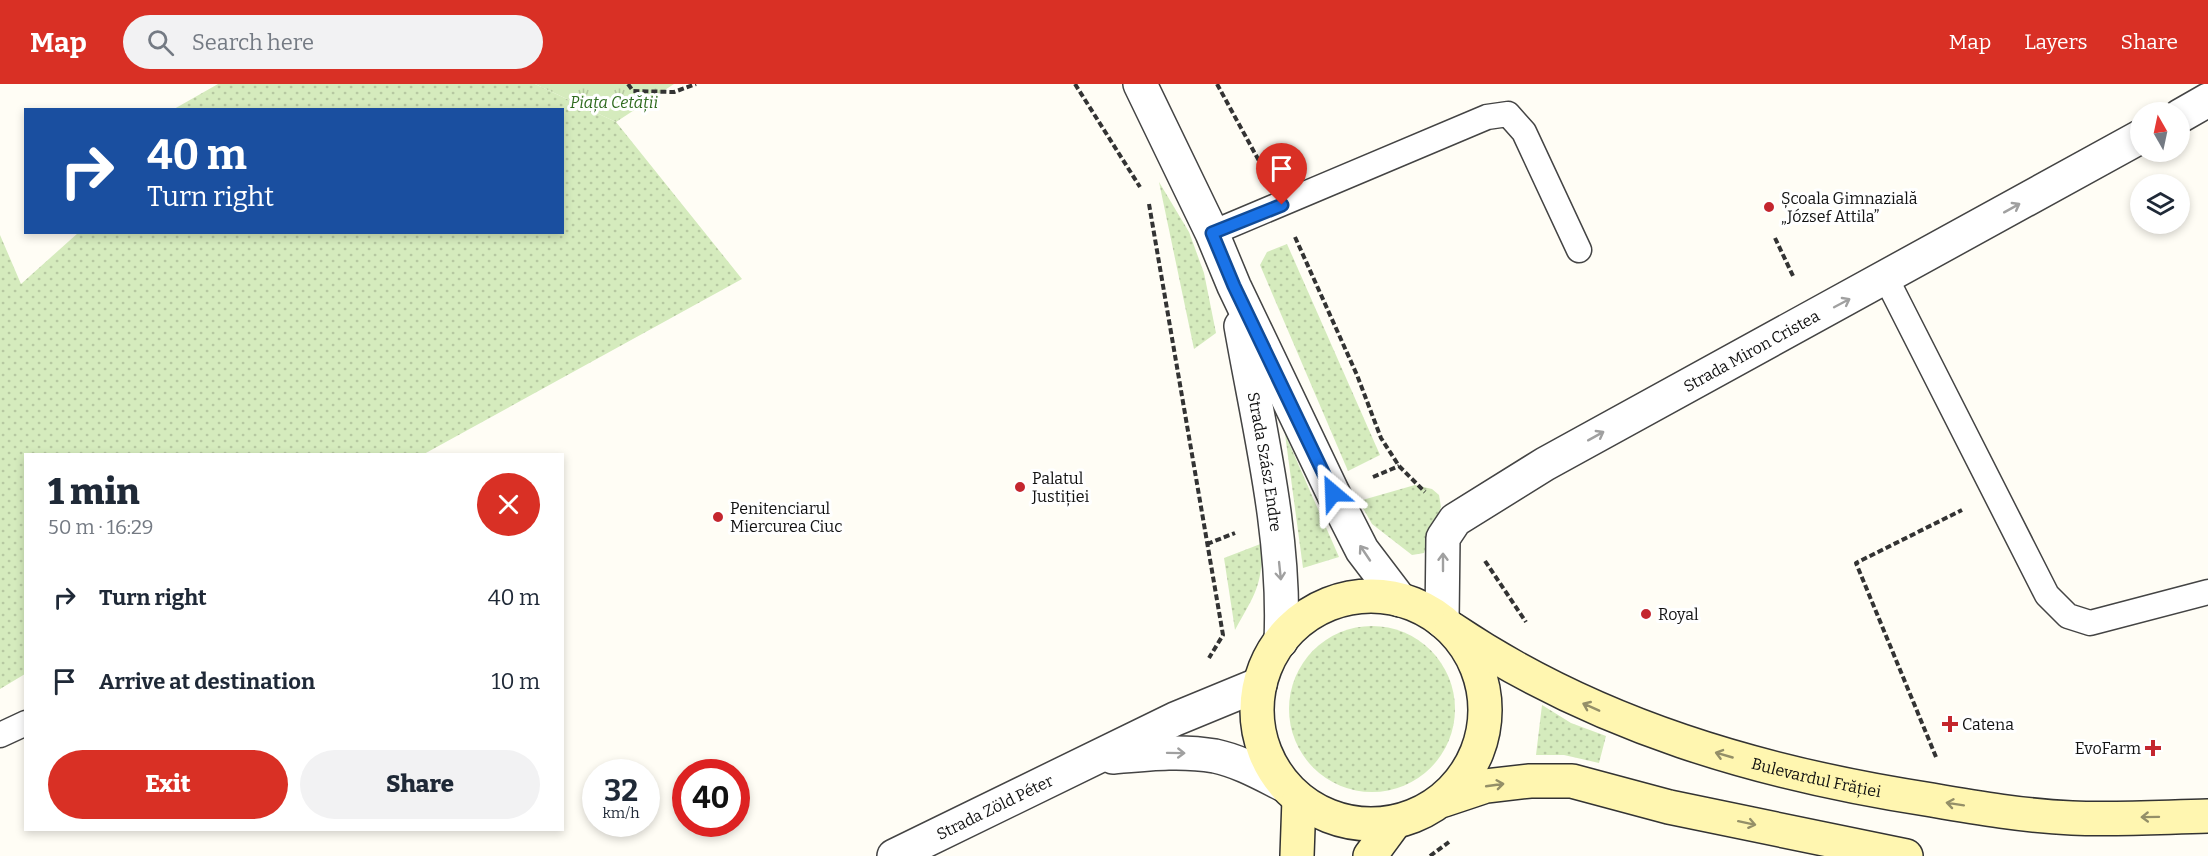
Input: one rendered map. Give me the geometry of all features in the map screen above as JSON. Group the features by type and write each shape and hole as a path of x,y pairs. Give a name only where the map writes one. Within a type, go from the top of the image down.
{"main road":[{"name":"Bulevardul Frăției","path":"1292,792 1263,747 1257,705 1266,663 1281,641 1299,622 1315,612 1348,598 1374,596 1400,600 1422,608 1535,679 1589,706 1645,729 1721,754 1832,782 1957,804 2071,818 2208,816"},
{"path":"1440,801 1469,769 1484,727 1482,683 1475,662 1447,625"},
{"path":"1292,792 1317,811 1342,821 1369,824 1395,822 1420,813 1440,801 1486,786 1530,781 1572,781 1669,807 1906,856"},
{"path":"1292,792 1297,856"},
{"path":"1370,856 1395,822"}],"street":[{"name":"Strada Szász Endre","path":"1140,84 1212,233 1234,286 1362,550 1400,600"},
{"path":"2190,110 2208,100"},
{"name":"Strada Miron Cristea","path":"1455,520 1545,464 1886,279 2130,143"},
{"name":"Strada Szász Endre","path":"1234,286 1274,518 1281,580 1281,641"},
{"path":"1447,625 1443,538 1455,520"},
{"name":"Strada Zöld Péter","path":"894,856 1175,719 1260,684"},
{"name":"Strada Zöld Péter","path":"1096,759 1177,752 1216,756 1240,764 1292,792"}],"lane":[{"path":"1212,233 1487,117 1508,114 1524,132 1580,250"},
{"path":"1886,279 2047,595 2068,616 2090,623 2208,592"},
{"path":"0,735 24,724"}],"path":[{"path":"628,84 633,91 674,92 696,84"},
{"path":"1075,84 1142,190"},
{"path":"1217,84 1282,205 1357,375 1381,438 1399,466 1455,520 1481,553 1505,593 1532,630"},
{"path":"1148,200 1222,635 1203,667"},
{"path":"1182,448 1190,447"},
{"path":"1957,804 1856,563 1997,493"}],"green space":[{"path":"218,84 535,84 616,122 742,279 426,453 24,453 24,675 0,689 0,235 21,284 77,234 564,234 564,108 176,108"},
{"name":"Piața Cetății","path":"535,84 674,84 616,122"},
{"path":"1159,182 1189,232 1204,273 1216,333 1194,349"},
{"path":"1287,244 1380,455 1348,471 1260,265 1267,252"},
{"path":"1285,434 1339,557 1303,568"},
{"path":"1415,485 1432,489 1439,495 1441,507 1424,553 1412,555 1372,524 1359,501"},
{"path":"1263,543 1259,581 1235,630 1224,558"},
{"path":"1372,626 1404,633 1431,650 1448,677 1455,709 1448,741 1431,768 1404,785 1372,792 1340,785 1313,768 1296,741 1289,709 1296,677 1313,650 1340,633"},
{"path":"1542,705 1571,723 1606,736 1599,763 1564,755 1536,755"}],"place":[{"name":"Școala Gimnazială „József Attila”","path":"1769,207"},
{"name":"Palatul Justiției","path":"1020,487"},
{"name":"Penitenciarul Miercurea Ciuc","path":"718,517"},
{"name":"Royal","path":"1646,614"},
{"name":"Catena","path":"1950,724"},
{"name":"EvoFarm","path":"2153,748"}],"route":[{"path":"1282,205 1212,233 1234,286 1333,493"}]}
